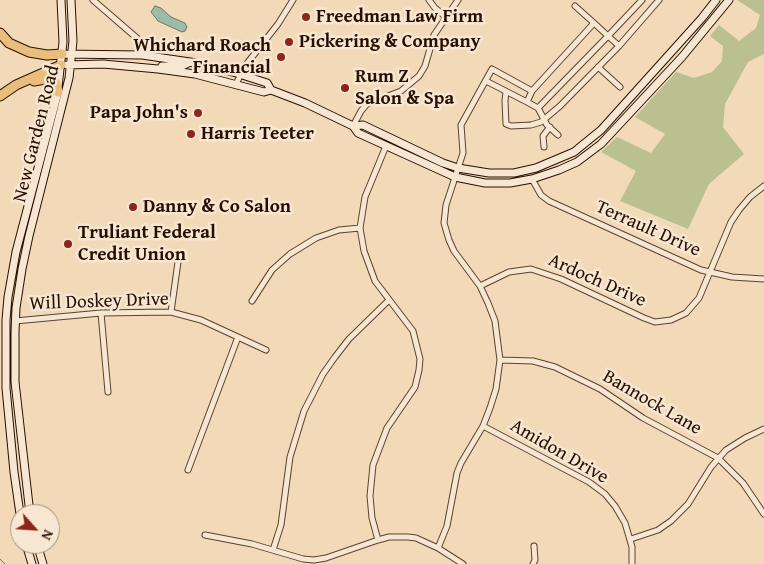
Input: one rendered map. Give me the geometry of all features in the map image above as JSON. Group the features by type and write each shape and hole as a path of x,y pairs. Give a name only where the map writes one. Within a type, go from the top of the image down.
{"highway":[{"path":"0,33 9,43 29,52 47,55 62,54"},
{"path":"0,96 22,82 61,66"},
{"path":"22,82 50,80 56,83 58,92"}],"street":[{"name":"New Garden Road","path":"19,504 9,423 3,320 15,257 58,92 63,42 61,0"},
{"name":"New Garden Road","path":"29,504 16,382 15,320 22,269 63,110 72,65 71,0"},
{"path":"93,0 138,39 142,55"},
{"path":"236,84 293,0"},
{"path":"429,0 446,17"},
{"path":"353,126 367,104 401,91 419,76 425,66 434,35 458,0"},
{"path":"538,108 549,99 642,0"},
{"path":"506,92 504,101 506,124 510,126 530,125 541,122 559,107 619,46 659,0"},
{"path":"61,66 103,64 153,68 195,74 264,92 271,90 305,103 353,126 363,126 458,168 489,173 514,173 536,168 574,152 601,130 716,0"},
{"path":"353,126 358,133 455,177 476,182 498,183 532,179 573,164 601,144 682,57 729,0"},
{"path":"575,6 619,46"},
{"path":"528,102 532,91 594,23"},
{"path":"62,54 142,55 208,65 267,83 271,90"},
{"path":"153,68 170,65 182,66 190,62"},
{"path":"195,74 198,70 208,65"},
{"path":"598,67 620,87"},
{"path":"438,548 447,526 456,473 483,426 496,389 500,360 495,321 480,286 448,240 444,223 446,205 463,153 461,125 492,69 532,91"},
{"path":"486,80 538,108 550,127 558,135"},
{"path":"549,99 559,107"},
{"path":"544,147 543,136 550,127"},
{"path":"378,540 372,518 370,496 373,465 387,428 415,387 419,370 418,346 413,332 375,281 369,269 360,228 365,197 386,146"},
{"name":"Terrault Drive","path":"532,179 542,195 549,200 692,266 732,278 764,279"},
{"name":"Ardoch Drive","path":"480,286 509,272 531,269 561,279 655,322 664,322 678,318 693,307 699,298 727,231 739,210 750,197 764,186"},
{"path":"252,301 272,270 290,254 324,235 339,230 360,228"},
{"path":"171,312 178,262"},
{"path":"273,550 280,524 290,457 304,411 334,357 355,332 388,300"},
{"name":"Will Doskey Drive","path":"15,320 101,313 171,312 201,320 266,350"},
{"path":"101,313 108,392"},
{"path":"3,320 15,320"},
{"path":"188,470 238,336"},
{"name":"Bannock Lane","path":"500,360 533,360 555,367 600,389 634,412 718,458 743,483 764,514"},
{"path":"9,423 14,436 16,451 17,453 22,453"},
{"name":"Amidon Drive","path":"483,426 588,482 605,494 625,523 631,539 632,564"},
{"path":"631,539 658,530 682,512 718,458 735,443 764,429"},
{"path":"205,535 314,560 326,558 378,540 398,536 416,538 438,548 464,564"},
{"path":"533,564 535,560 534,546"}],"green space":[{"path":"737,0 764,0 764,54 748,62 725,104 723,127 744,154 709,184 688,229 620,201 636,171 601,152 617,137 651,153 665,134 635,117 676,72 694,78 712,72 722,61 723,46 710,36 719,25 739,41 756,28 760,15"}],"shaded area":[{"path":"155,6 161,8 171,17 185,23 187,27 185,31 182,32 158,21 151,12"}],"waterway":[{"path":"0,559 5,564"}],"place":[{"name":"Freedman Law Firm","path":"306,17"},
{"name":"Pickering & Company","path":"289,42"},
{"name":"Whichard Roach Financial","path":"281,57"},
{"name":"Rum Z Salon & Spa","path":"345,88"},
{"name":"Papa John's","path":"198,113"},
{"name":"Harris Teeter","path":"191,134"},
{"name":"Danny & Co Salon","path":"133,207"},
{"name":"Truliant Federal Credit Union","path":"68,244"}]}
